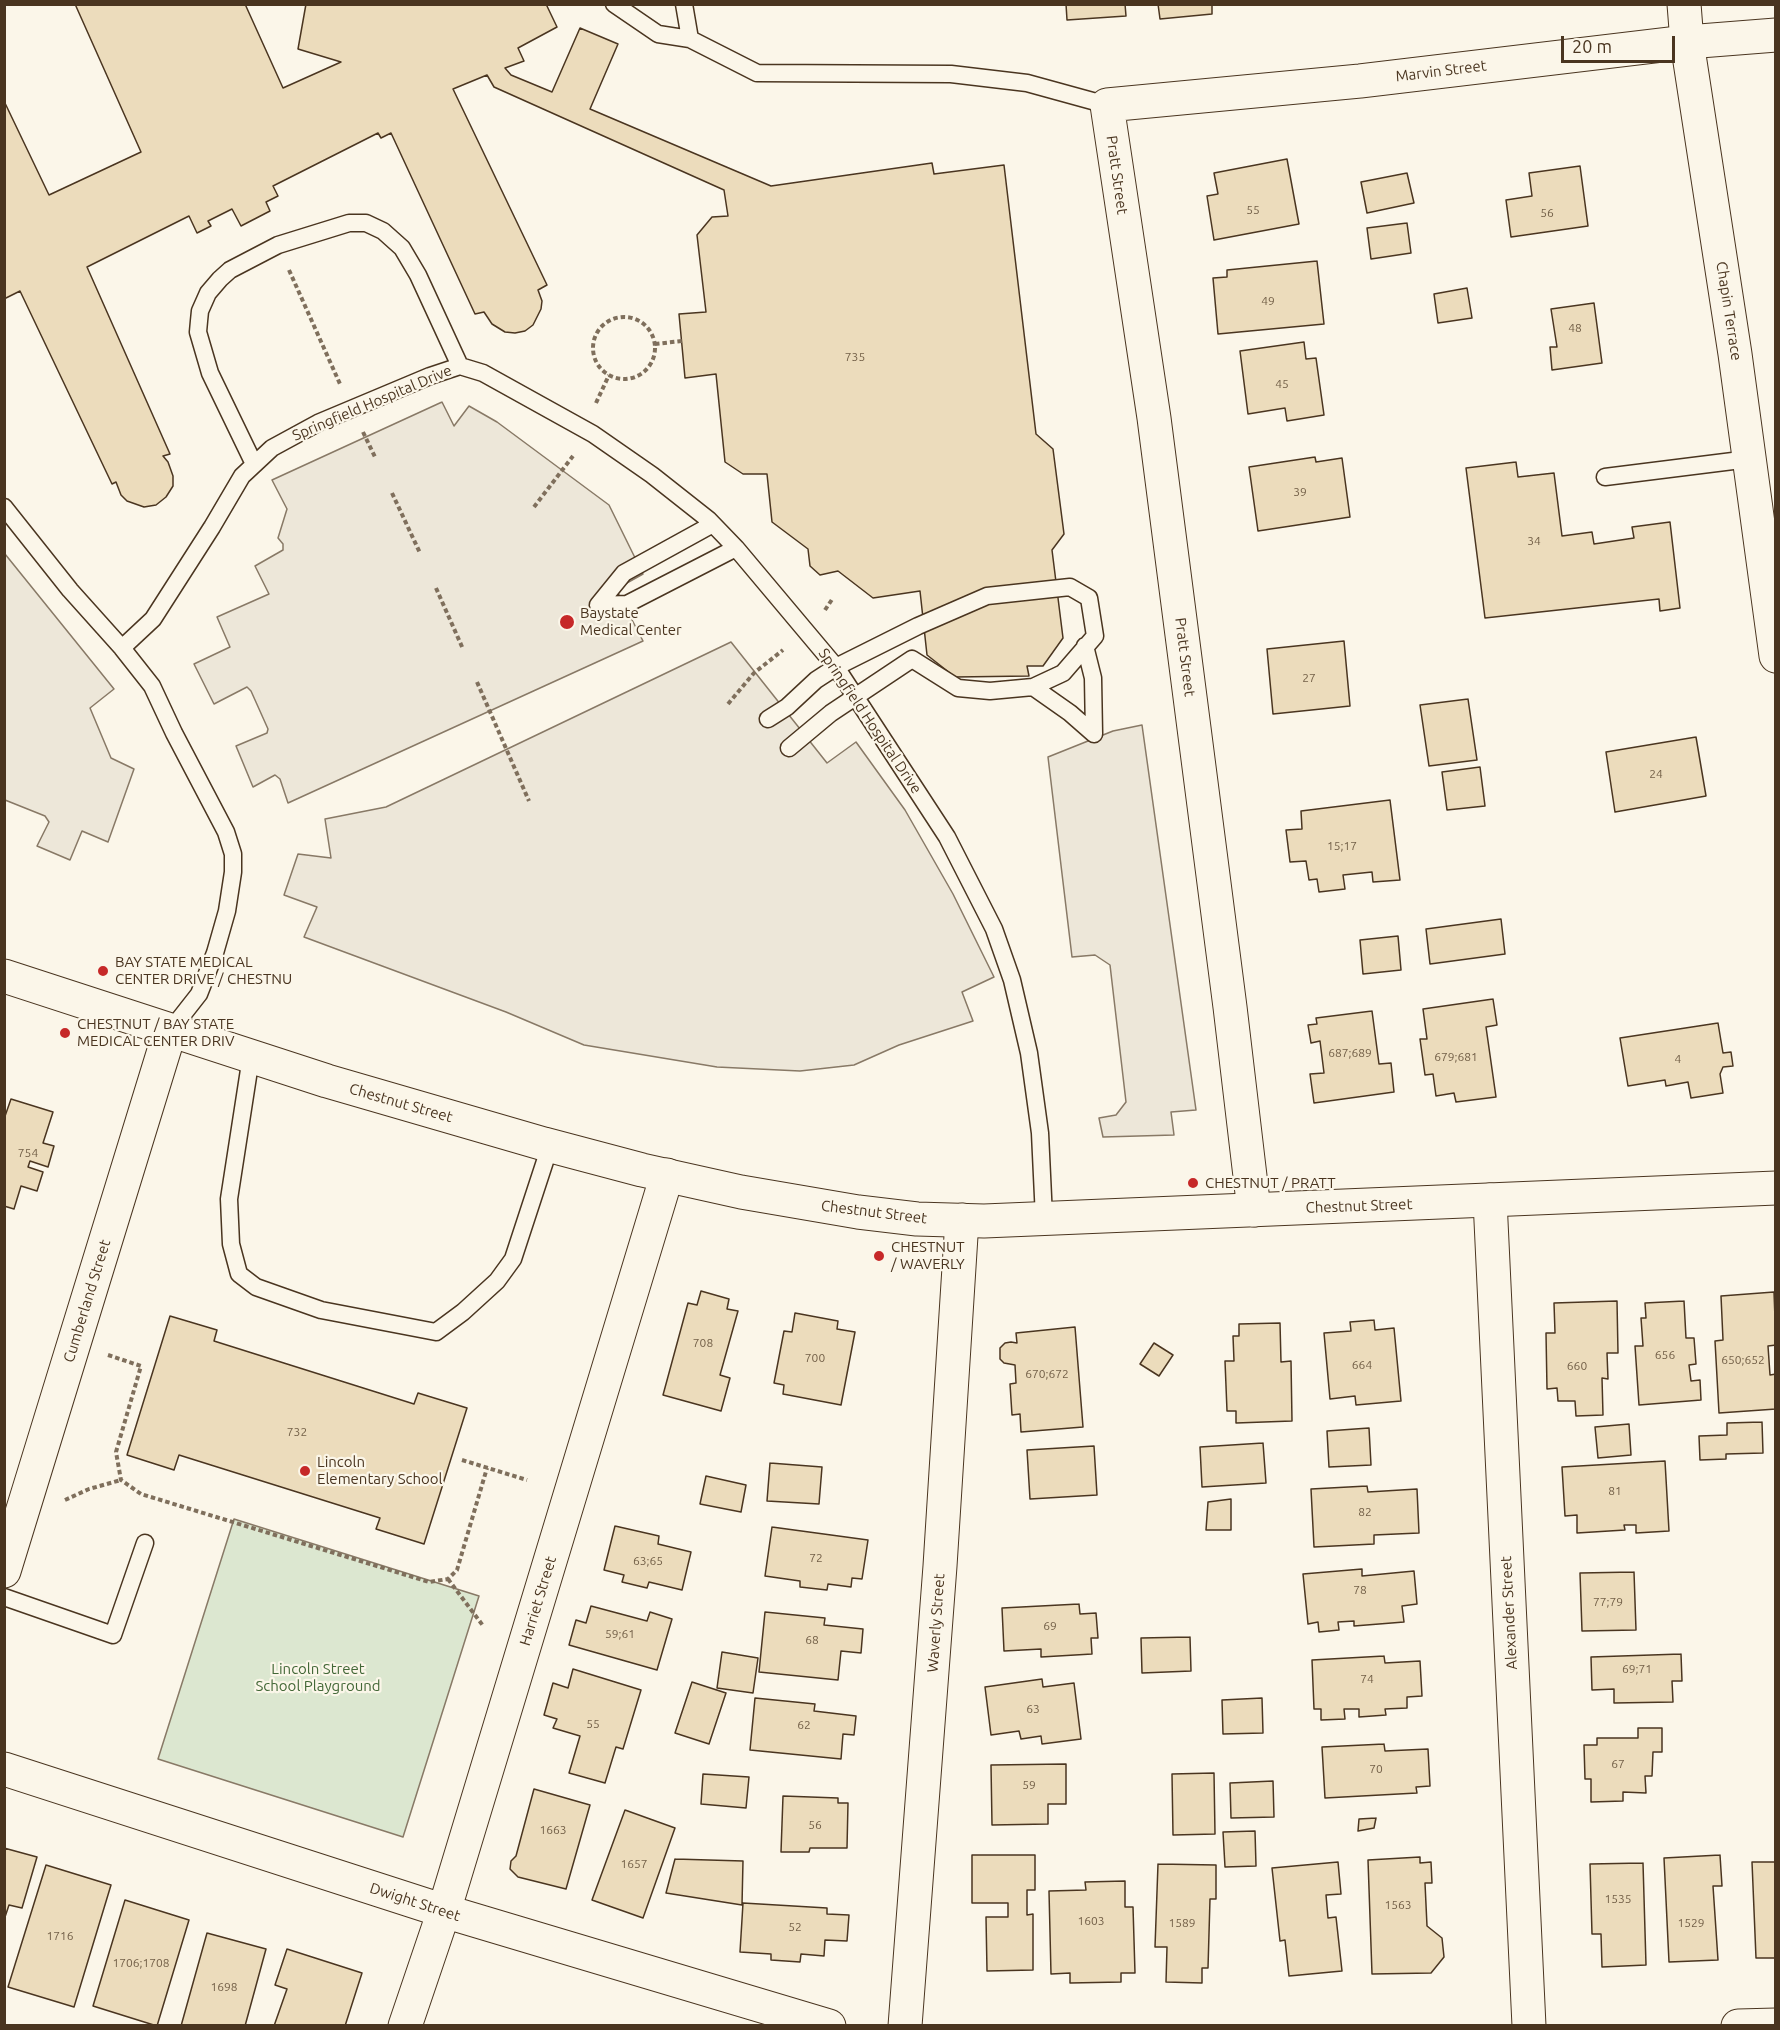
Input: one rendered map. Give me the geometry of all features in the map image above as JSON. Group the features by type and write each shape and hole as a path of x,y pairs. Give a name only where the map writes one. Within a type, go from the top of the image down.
{"street":[{"name":"Chapin Terrace","path":"1684,4 1687,42 1735,354 1773,619 1776,656"},
{"name":"Marvin Street","path":"1107,105 1360,81 1687,42 1776,35"},
{"name":"Pratt Street","path":"1107,105 1157,442 1254,1210"},
{"name":"Chestnut Street","path":"4,976 251,1057 550,1146 741,1192 858,1212 917,1219 1044,1218 1776,1188"},
{"name":"Cumberland Street","path":"4,1571 170,1031"},
{"name":"Harriet Street","path":"405,2025 444,1911 667,1175"},
{"name":"Alexander Street","path":"1490,1200 1529,2025"},
{"name":"Waverly Street","path":"905,2025 940,1566 962,1220"},
{"name":"Dwight Street","path":"4,1769 444,1911 829,2025"},
{"path":"1738,2025 1776,2025"}],"lane":[{"path":"614,4 616,8 658,34 690,39 757,73 951,74 1027,83 1107,105"},
{"path":"684,4 690,39"},
{"path":"254,464 210,373 198,332 200,311 208,293 230,270 278,245 349,223 366,223 384,231 402,248 414,268 433,304 460,366"},
{"name":"Springfield Hospital Drive","path":"122,648 153,619 213,527 235,487 254,464 272,448 318,423 419,380 460,366 483,373 593,434 652,475 713,524 736,548 836,667 947,837 994,929 1009,970 1029,1053 1040,1133 1044,1218"},
{"path":"1605,477 1749,459"},
{"path":"4,507 70,590 122,648 152,686 226,832 233,854 231,892 215,953 199,994 170,1031"},
{"path":"713,524 624,573 598,605 627,604 736,548"},
{"path":"768,719 787,707 816,680 836,667 903,633 987,596 1070,587 1089,598 1095,636 1063,673 1032,687 990,691 958,688 912,659 903,633"},
{"path":"1032,687 1070,713 1094,734 1093,678 1085,646"},
{"path":"789,748 831,713 912,659"},
{"path":"251,1057 229,1199 231,1244 239,1274 256,1287 321,1310 436,1332 497,1281 513,1259 550,1146"},
{"path":"4,1597 113,1635 145,1543"}],"path":[{"path":"286,262 343,390"},
{"path":"618,317 638,320 652,334 655,344 655,355 651,364 635,377 609,375 594,356 594,346 601,327 618,317"},
{"path":"655,344 682,341"},
{"path":"594,408 609,375"},
{"path":"361,428 376,459"},
{"path":"534,507 579,449"},
{"path":"392,494 420,553"},
{"path":"436,588 463,649"},
{"path":"728,704 754,673 783,650"},
{"path":"477,682 529,801"},
{"path":"103,1353 141,1365 116,1452 121,1480 141,1494 429,1582 448,1579 457,1570 487,1468"},
{"path":"462,1460 527,1480"},
{"path":"57,1504 89,1489 121,1480"},
{"path":"448,1579 484,1627"}],"green space":[{"name":"Lincoln Street School Playground","path":"234,1519 479,1596 403,1837 158,1759"}],"shaded area":[{"path":"442,402 454,426 469,406 497,422 609,505 643,574 616,589 643,641 288,803 280,779 275,775 253,787 236,746 267,733 268,729 251,691 247,687 214,704 194,664 230,647 217,617 269,594 255,566 283,550 283,544 278,538 287,509 272,480"},
{"path":"5,554 114,689 90,708 111,758 134,769 108,842 82,831 70,860 37,846 49,822 45,816 5,800"},
{"path":"731,642 827,763 856,742 905,810 953,894 994,977 962,992 973,1021 899,1045 854,1065 800,1071 717,1067 584,1045 506,1012 304,937 317,907 284,895 298,854 331,858 325,819 386,807"},
{"path":"1142,725 1196,1110 1171,1112 1174,1135 1103,1137 1099,1118 1116,1115 1126,1102 1110,965 1095,955 1072,957 1048,757 1113,731"}],"building":[{"path":"75,4 245,4 283,88 341,62 298,49 306,4 546,4 557,27 518,48 524,61 505,68 511,75 552,92 580,28 618,44 590,109 771,186 932,163 934,174 1004,165 1036,434 1053,449 1064,534 1052,550 1063,638 1043,666 1027,666 1029,676 955,677 927,655 920,591 873,598 838,571 820,575 810,566 808,549 772,522 767,474 743,474 725,462 716,374 685,378 679,314 706,312 697,235 712,217 728,216 724,190 494,87 487,75 453,89 547,285 538,290 542,301 541,309 533,325 525,331 505,332 492,324 484,312 475,314 391,133 381,138 378,133 273,186 278,196 266,202 270,211 241,226 232,209 208,221 211,226 197,233 189,216 87,267 170,454 163,456 173,476 173,486 166,497 156,505 144,507 127,501 121,495 116,482 112,484 20,291 4,299 4,101 49,195 141,152"},
{"path":"1066,4 1125,4 1126,16 1067,20"},
{"path":"1158,4 1212,4 1212,14 1160,19"},
{"path":"1287,159 1299,224 1214,240 1207,196 1218,194 1214,173"},
{"path":"1580,166 1588,226 1511,237 1506,200 1532,196 1529,173"},
{"path":"1407,173 1414,203 1367,213 1361,182"},
{"path":"1407,223 1411,253 1371,259 1367,228"},
{"path":"1317,261 1324,324 1218,334 1213,278 1227,277 1227,270"},
{"path":"1467,288 1472,318 1438,323 1434,294"},
{"path":"1594,303 1602,363 1552,370 1550,347 1557,347 1551,309"},
{"path":"1304,342 1306,359 1316,358 1324,415 1287,421 1285,408 1248,414 1240,351"},
{"path":"1315,457 1316,462 1342,458 1350,517 1258,531 1249,467"},
{"path":"1516,462 1518,477 1554,473 1562,536 1592,532 1594,544 1634,538 1632,527 1670,522 1680,608 1660,611 1659,599 1485,618 1466,468"},
{"path":"1344,641 1350,706 1273,714 1267,649"},
{"path":"1468,699 1477,760 1429,766 1420,705"},
{"path":"1696,737 1706,796 1615,812 1606,752"},
{"path":"1480,767 1485,806 1447,810 1442,772"},
{"path":"1390,800 1400,880 1373,882 1372,872 1343,875 1345,889 1319,892 1317,879 1309,880 1306,861 1290,862 1286,830 1302,829 1301,811"},
{"path":"1501,919 1505,954 1430,964 1426,929"},
{"path":"1398,936 1401,970 1363,974 1360,940"},
{"path":"1493,999 1497,1025 1486,1027 1496,1097 1456,1102 1454,1093 1436,1096 1433,1074 1425,1075 1420,1039 1427,1039 1423,1009"},
{"path":"1372,1011 1379,1064 1391,1063 1394,1092 1314,1103 1310,1074 1324,1073 1320,1041 1311,1043 1308,1025 1317,1024 1316,1018"},
{"path":"1718,1023 1723,1053 1731,1052 1733,1066 1723,1067 1720,1074 1723,1093 1691,1098 1688,1082 1666,1086 1665,1080 1628,1086 1620,1038"},
{"path":"11,1099 53,1112 43,1143 54,1146 48,1167 30,1161 28,1167 43,1172 37,1191 21,1186 14,1209 4,1206 4,1119"},
{"path":"701,1291 729,1299 727,1309 738,1311 720,1375 730,1378 721,1411 663,1395 688,1303 697,1305"},
{"path":"1774,1292 1776,1345 1768,1346 1770,1375 1776,1374 1776,1409 1719,1413 1715,1341 1723,1340 1721,1296"},
{"path":"1617,1301 1618,1353 1607,1353 1608,1379 1602,1378 1603,1415 1576,1416 1575,1401 1558,1401 1557,1388 1547,1389 1546,1333 1555,1333 1554,1303"},
{"path":"1684,1301 1686,1338 1694,1338 1696,1364 1689,1365 1691,1381 1700,1380 1701,1400 1639,1405 1635,1346 1643,1346 1641,1318 1646,1318 1645,1303"},
{"path":"795,1313 838,1321 837,1329 855,1332 841,1405 783,1394 784,1385 774,1383 784,1331 792,1332"},
{"path":"170,1316 217,1330 214,1341 414,1404 418,1393 467,1408 424,1544 376,1529 380,1518 179,1455 174,1470 127,1455"},
{"path":"1374,1320 1375,1330 1394,1328 1401,1401 1356,1405 1355,1396 1330,1399 1324,1333 1351,1331 1350,1322"},
{"path":"1280,1323 1281,1362 1291,1361 1292,1421 1236,1423 1236,1411 1227,1411 1225,1361 1234,1361 1233,1336 1239,1336 1239,1324"},
{"path":"1075,1327 1083,1427 1021,1432 1020,1414 1012,1415 1010,1384 1016,1383 1015,1365 1004,1363 1000,1359 1000,1348 1005,1343 1017,1343 1016,1333"},
{"path":"1154,1343 1173,1355 1159,1376 1140,1364"},
{"path":"1762,1422 1763,1453 1726,1454 1726,1459 1700,1460 1699,1436 1727,1435 1727,1423"},
{"path":"1629,1424 1631,1455 1598,1458 1595,1427"},
{"path":"1369,1428 1371,1465 1329,1467 1327,1431"},
{"path":"1263,1443 1266,1483 1202,1487 1200,1447"},
{"path":"1094,1446 1097,1495 1030,1499 1027,1450"},
{"path":"1665,1461 1669,1531 1636,1533 1636,1525 1624,1525 1625,1530 1577,1533 1577,1515 1565,1516 1562,1467"},
{"path":"770,1463 822,1467 819,1504 767,1501"},
{"path":"706,1476 746,1485 741,1512 700,1504"},
{"path":"1367,1486 1368,1492 1417,1489 1419,1533 1374,1535 1374,1544 1314,1547 1311,1489"},
{"path":"1231,1499 1231,1530 1206,1530 1208,1502"},
{"path":"615,1526 659,1536 658,1544 691,1552 682,1590 649,1582 647,1588 622,1582 624,1575 604,1570"},
{"path":"772,1527 868,1540 862,1579 852,1578 851,1587 828,1584 827,1590 800,1587 800,1581 765,1576"},
{"path":"1362,1569 1362,1576 1414,1571 1417,1604 1402,1606 1404,1622 1354,1626 1354,1621 1338,1622 1339,1630 1319,1632 1318,1622 1308,1624 1303,1574"},
{"path":"1634,1572 1636,1630 1582,1631 1580,1573"},
{"path":"1079,1604 1080,1614 1096,1613 1098,1638 1091,1638 1092,1654 1041,1657 1041,1649 1004,1651 1002,1608"},
{"path":"591,1606 647,1621 650,1612 672,1619 657,1670 569,1645 576,1620 586,1623"},
{"path":"765,1612 825,1618 824,1625 863,1629 861,1653 841,1651 838,1680 759,1672"},
{"path":"1190,1637 1191,1671 1142,1673 1141,1638"},
{"path":"722,1652 758,1658 753,1693 717,1688"},
{"path":"1681,1654 1682,1681 1672,1681 1673,1702 1614,1703 1614,1689 1592,1690 1591,1657"},
{"path":"1384,1656 1385,1663 1420,1661 1422,1696 1407,1697 1407,1708 1385,1709 1386,1715 1359,1717 1359,1709 1344,1709 1345,1719 1321,1720 1321,1709 1314,1709 1312,1660"},
{"path":"573,1669 641,1690 623,1749 616,1747 605,1783 569,1773 580,1736 553,1728 557,1719 544,1715 553,1683 568,1688"},
{"path":"1042,1679 1043,1687 1074,1683 1081,1739 1042,1744 1041,1736 1021,1739 1019,1731 991,1735 985,1687"},
{"path":"692,1682 726,1693 709,1744 675,1733"},
{"path":"755,1698 815,1704 814,1711 856,1716 854,1735 843,1734 841,1759 750,1750"},
{"path":"1262,1698 1263,1733 1223,1734 1222,1700"},
{"path":"1638,1728 1662,1728 1662,1752 1653,1752 1652,1776 1645,1776 1646,1793 1623,1792 1623,1801 1591,1802 1591,1779 1585,1779 1584,1745 1597,1745 1597,1738 1638,1738"},
{"path":"1384,1744 1385,1751 1428,1749 1430,1786 1416,1787 1417,1793 1325,1798 1322,1747"},
{"path":"1066,1764 1066,1804 1048,1804 1048,1824 992,1825 991,1765"},
{"path":"1214,1773 1215,1834 1173,1835 1172,1774"},
{"path":"703,1774 749,1777 746,1808 701,1804"},
{"path":"1273,1781 1274,1817 1231,1818 1230,1783"},
{"path":"534,1789 590,1805 566,1889 518,1877 510,1869 511,1861 516,1856"},
{"path":"783,1796 838,1798 838,1803 848,1803 847,1848 810,1848 809,1852 781,1852"},
{"path":"625,1810 675,1828 643,1918 592,1900"},
{"path":"1376,1818 1374,1828 1358,1831 1359,1819"},
{"path":"1255,1831 1256,1866 1225,1867 1223,1832"},
{"path":"4,1848 37,1857 22,1908 9,1905 4,1920"},
{"path":"972,1855 1035,1855 1035,1890 1027,1890 1027,1915 1033,1914 1033,1970 987,1971 986,1917 1008,1917 1008,1903 972,1903"},
{"path":"1720,1855 1722,1886 1713,1886 1718,1960 1669,1962 1664,1858"},
{"path":"1420,1857 1420,1863 1431,1862 1432,1883 1425,1883 1427,1926 1442,1938 1444,1957 1431,1973 1372,1974 1368,1860"},
{"path":"675,1859 743,1861 742,1905 666,1893"},
{"path":"1338,1862 1341,1894 1326,1895 1328,1918 1336,1917 1342,1971 1289,1976 1285,1940 1280,1941 1272,1868"},
{"path":"1752,1862 1776,1862 1776,1958 1756,1958"},
{"path":"1643,1863 1646,1965 1602,1967 1601,1934 1592,1934 1590,1864"},
{"path":"1158,1864 1216,1865 1216,1899 1210,1899 1208,1968 1202,1968 1202,1983 1166,1982 1167,1947 1155,1947"},
{"path":"46,1865 111,1885 74,2007 8,1987"},
{"path":"1125,1881 1125,1907 1133,1907 1135,1973 1121,1973 1121,1982 1070,1983 1070,1973 1051,1974 1049,1891 1086,1890 1085,1882"},
{"path":"125,1900 189,1920 157,2026 93,2006"},
{"path":"743,1903 827,1908 827,1914 849,1915 847,1941 825,1940 824,1956 801,1954 800,1962 771,1960 771,1954 740,1952"},
{"path":"207,1933 266,1949 245,2026 181,2026"},
{"path":"287,1949 362,1973 345,2026 274,2026 287,1989 275,1985"}],"place":[{"name":"Baystate Medical Center","path":"567,622"},
{"name":"BAY STATE MEDICAL CENTER DRIVE / CHESTNU","path":"103,971"},
{"name":"CHESTNUT / BAY STATE MEDICAL CENTER DRIV","path":"65,1033"},
{"name":"CHESTNUT / PRATT","path":"1193,1183"},
{"name":"CHESTNUT / WAVERLY","path":"879,1256"},
{"name":"Lincoln Elementary School","path":"305,1471"}]}
